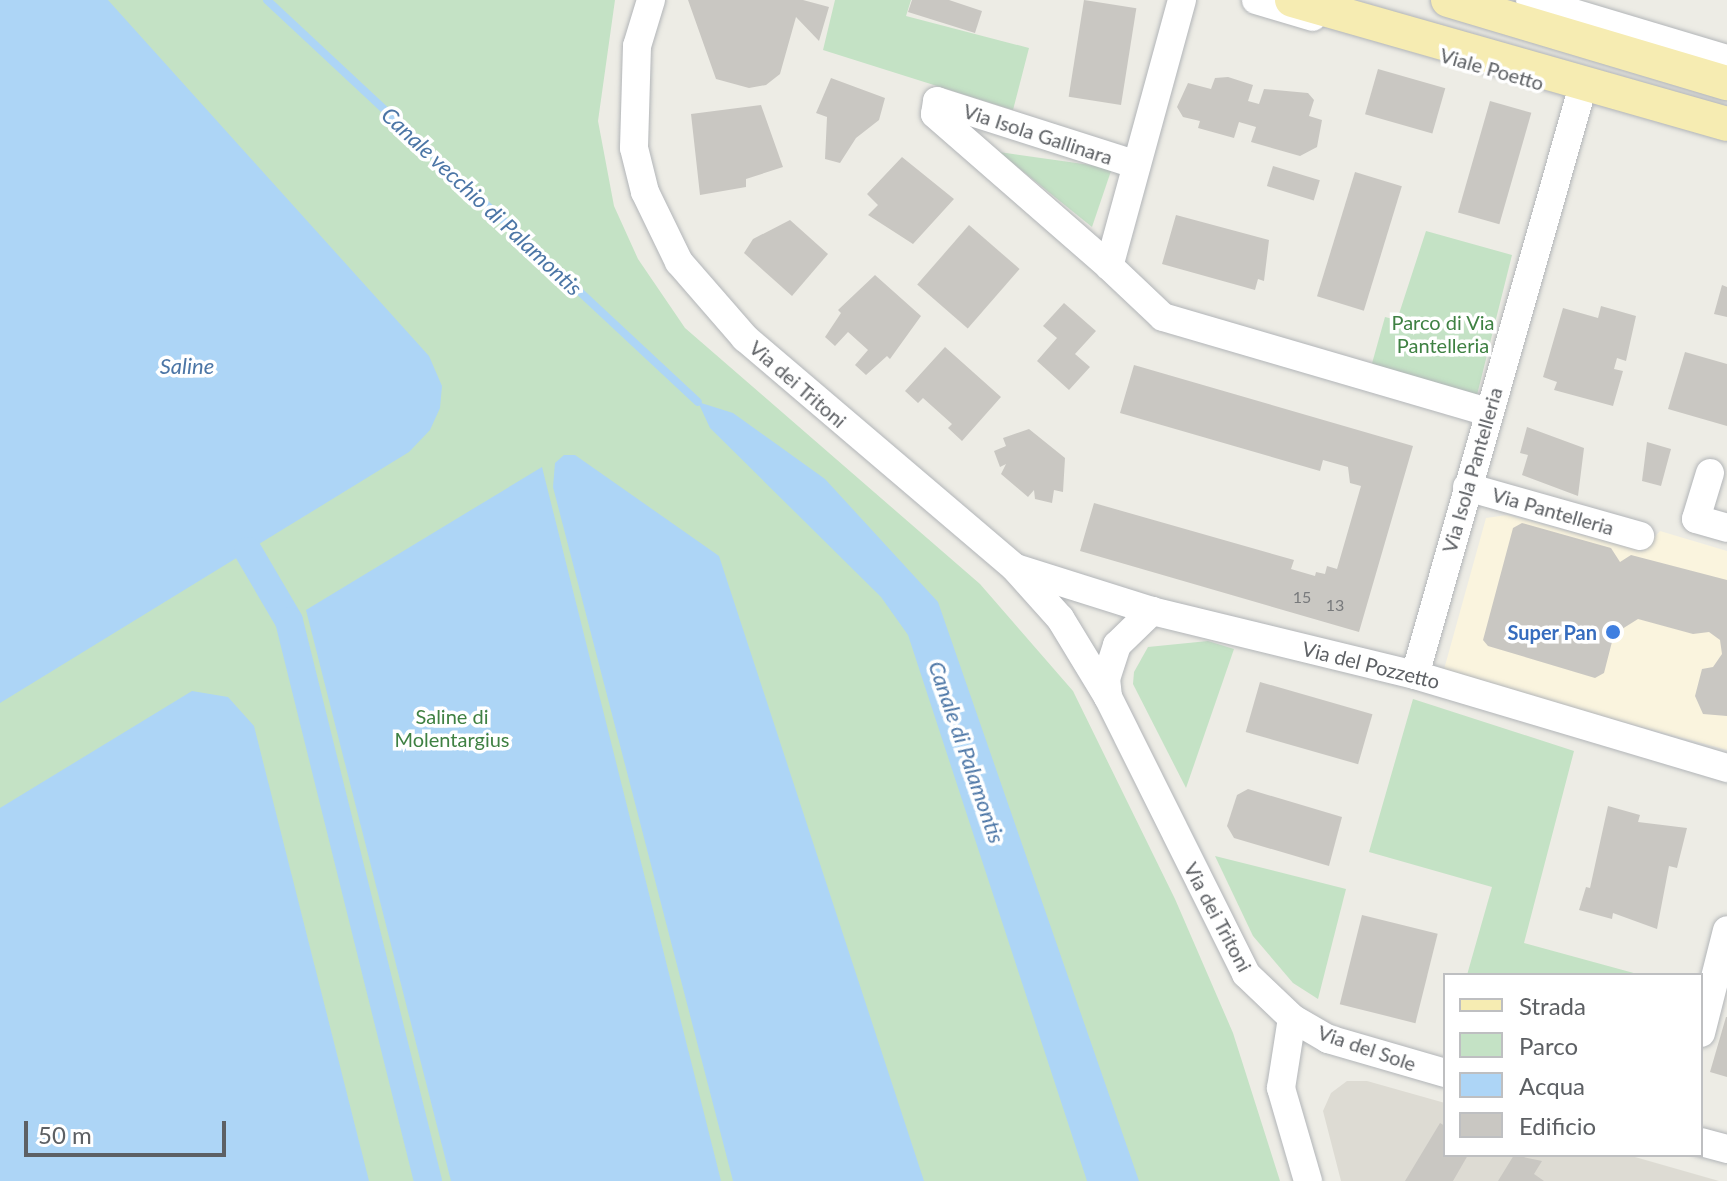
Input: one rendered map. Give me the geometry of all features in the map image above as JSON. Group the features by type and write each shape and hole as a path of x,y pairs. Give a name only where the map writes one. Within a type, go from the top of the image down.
{"main road":[{"name":"Viale Poetto","path":"1292,0 1582,88 1727,124"},
{"path":"1448,0 1727,83"}],"street":[{"name":"Via dei Tritoni","path":"651,0 637,46 634,148 645,192 679,262 745,338 1014,567 1060,618 1108,697 1246,974 1292,1018"},
{"path":"1135,164 1182,0"},
{"name":"Viale Poetto","path":"1256,0 1582,88 1727,136"},
{"path":"1530,0 1727,59"},
{"name":"Via Isola Pantelleria","path":"1415,675 1582,88"},
{"name":"Via Isola Gallinara","path":"1109,266 1135,164 937,101 935,114 1163,317 1488,412"},
{"path":"1710,473 1696,519 1727,528"},
{"name":"Via Pantelleria","path":"1467,487 1640,536"},
{"name":"Via del Pozzetto","path":"1014,567 1152,611 1415,675 1727,768"},
{"path":"1108,697 1106,679 1117,645 1152,611"},
{"path":"1703,1025 1727,930"},
{"path":"1292,1018 1281,1088 1308,1181"},
{"name":"Via del Sole","path":"1292,1018 1343,1044 1443,1072"},
{"path":"1703,1143 1727,1149"}],"shaded area":[{"path":"1507,515 1642,551 1660,531 1727,551 1727,750 1443,673 1486,518"},
{"path":"1347,1081 1367,1081 1443,1102 1443,1157 1635,1157 1719,1181 1341,1181 1323,1111 1331,1093"}],"green space":[{"name":"Saline di Molentargius","path":"0,0 615,0 598,121 614,206 638,259 685,328 980,584 1073,691 1175,899 1233,1033 1280,1181 0,1181"},
{"path":"835,0 911,0 906,16 1029,48 1013,110 823,50"},
{"path":"999,152 1112,168 1092,227"},
{"name":"Parco di Via Pantelleria","path":"1426,231 1512,255 1477,395 1371,367 1385,317 1397,320"},
{"path":"1208,641 1234,649 1186,788 1133,684 1134,672 1148,647"},
{"path":"1413,699 1574,751 1524,943 1634,973 1468,973 1492,887 1369,852"},
{"path":"1215,856 1346,889 1318,999 1293,983 1253,936"}],"water":[{"name":"Saline","path":"0,0 108,0 429,356 442,386 440,408 430,430 409,452 0,703"},
{"name":"Canale di Palamontis","path":"698,402 733,413 825,479 938,602 1139,1181 1087,1181 908,635 881,597 710,428"},
{"path":"564,455 575,455 719,556 924,1181 733,1181 553,487 555,463"},
{"path":"542,467 721,1181 451,1181 306,610"},
{"path":"192,691 228,697 254,726 369,1181 0,1181 0,808"}],"building":[{"path":"688,0 803,0 829,7 819,41 796,17 780,74 766,85 749,88 716,79"},
{"path":"912,0 949,0 982,11 975,33 908,12"},
{"path":"1084,0 1136,8 1121,105 1069,97"},
{"path":"1378,69 1445,88 1432,133 1365,114"},
{"path":"1228,77 1253,85 1248,101 1259,104 1264,89 1308,93 1314,100 1309,116 1322,120 1317,147 1300,156 1251,142 1256,127 1239,122 1234,138 1198,128 1200,121 1183,117 1177,107 1188,83 1211,89 1215,78"},
{"path":"831,78 885,98 879,120 856,138 840,163 825,159 827,117 816,113"},
{"path":"1490,101 1531,113 1499,224 1458,213"},
{"path":"761,105 783,167 746,179 746,187 700,195 691,114"},
{"path":"902,157 954,199 913,244 868,215 878,205 867,194"},
{"path":"1273,166 1320,180 1314,200 1267,186"},
{"path":"1355,172 1402,186 1364,311 1317,296"},
{"path":"1176,215 1269,240 1264,281 1258,279 1255,290 1162,264"},
{"path":"790,220 828,254 792,296 744,253 753,239"},
{"path":"969,225 1020,269 968,329 917,285"},
{"path":"875,275 921,316 890,359 887,356 866,375 855,365 868,350 848,332 835,346 825,337 841,313 838,310"},
{"path":"1722,285 1727,287 1727,317 1714,314"},
{"path":"1064,303 1096,331 1075,354 1090,367 1069,390 1037,361 1057,338 1043,326"},
{"path":"1601,306 1636,316 1626,361 1617,358 1614,369 1623,371 1613,406 1554,390 1557,382 1543,377 1563,308 1598,318"},
{"path":"945,347 1001,397 962,441 948,428 952,424 923,398 918,403 905,391"},
{"path":"1685,352 1727,364 1727,426 1668,409"},
{"path":"1134,365 1413,446 1359,632 1080,551 1094,503 1294,560 1291,569 1315,576 1316,572 1325,574 1327,566 1337,569 1361,486 1350,483 1348,467 1323,460 1320,471 1120,413"},
{"path":"1527,427 1584,448 1578,496 1522,475 1528,455 1520,453"},
{"path":"1029,429 1065,458 1063,492 1054,490 1052,503 1035,499 1034,490 1028,497 1001,474 1006,464 1000,467 994,451 1006,446 1003,438"},
{"path":"1647,442 1671,449 1661,486 1642,481"},
{"path":"1522,523 1611,548 1620,562 1631,555 1727,580 1727,716 1703,714 1695,696 1702,669 1713,667 1722,654 1720,640 1709,632 1693,634 1638,619 1614,634 1604,673 1595,678 1488,646 1483,640 1513,528"},
{"path":"1260,682 1372,714 1358,764 1246,732"},
{"path":"1248,789 1342,817 1329,866 1234,838 1227,826 1237,795"},
{"path":"1608,806 1640,815 1638,822 1687,828 1677,868 1669,866 1657,929 1613,913 1612,919 1579,910 1586,887 1590,888"},
{"path":"1362,915 1438,934 1415,1023 1340,1004"},
{"path":"1727,1017 1727,1077 1710,1072"},
{"path":"1440,1123 1443,1125 1443,1157 1467,1157 1453,1181 1405,1181"},
{"path":"1513,1157 1542,1161 1534,1174 1544,1181 1498,1181"}],"waterway":[{"name":"Canale vecchio di Palamontis","path":"267,0 698,402"},
{"path":"248,551 289,621 428,1181"}],"place":[{"name":"Super Pan","path":"1613,632"}]}
